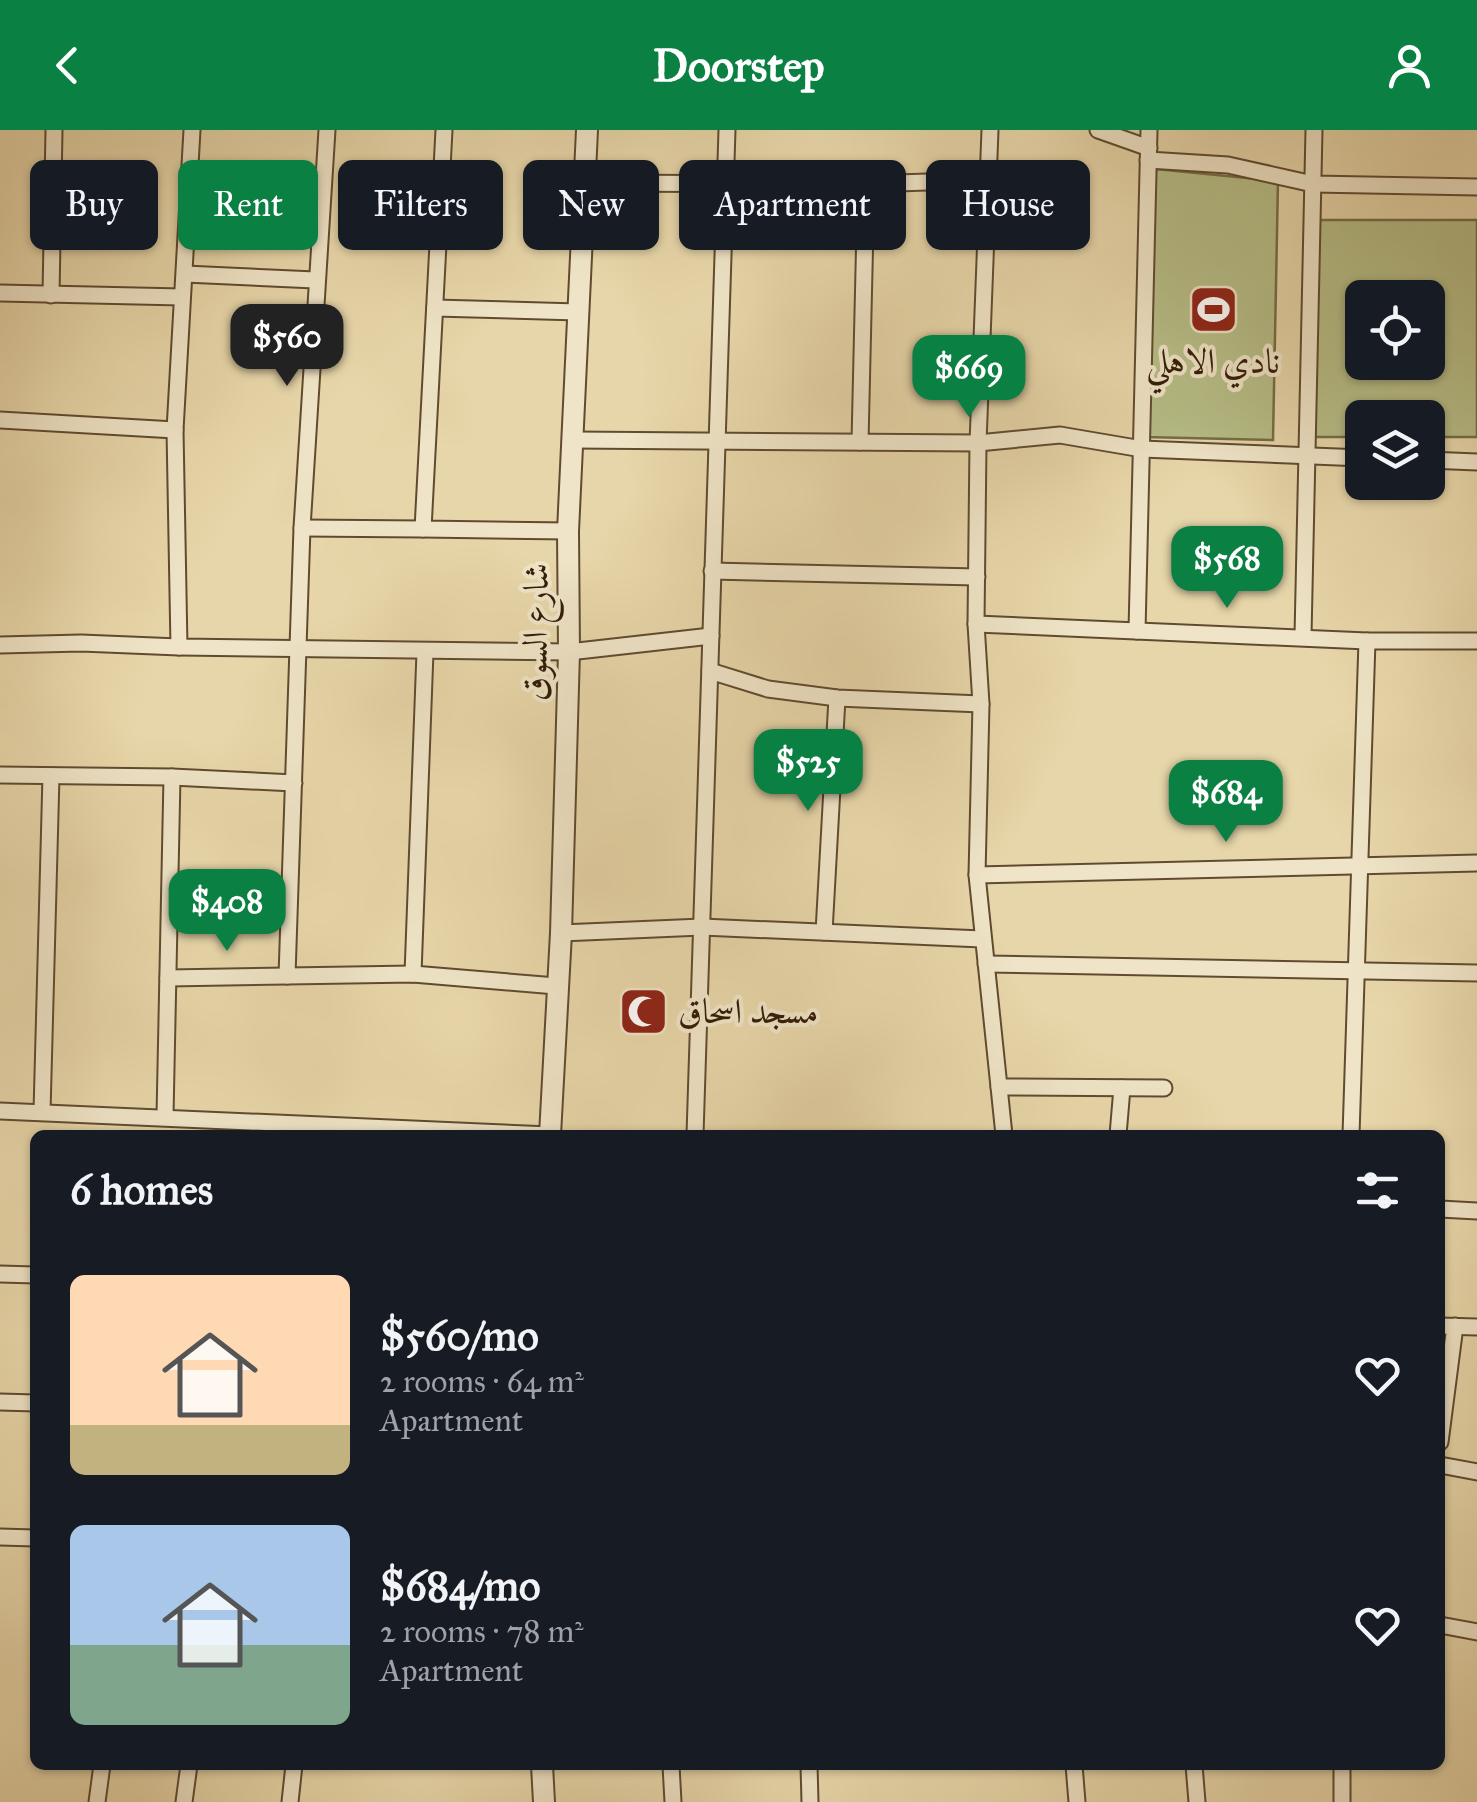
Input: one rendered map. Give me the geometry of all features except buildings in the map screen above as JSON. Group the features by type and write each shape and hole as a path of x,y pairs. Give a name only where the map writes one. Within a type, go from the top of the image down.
{"street":[{"path":"51,295 54,130"},
{"path":"178,647 175,430 192,130"},
{"path":"287,976 302,528 327,130"},
{"path":"423,529 444,130"},
{"name":"شارع السوق","path":"585,160 587,130"},
{"path":"726,160 727,130"},
{"path":"989,160 990,130"},
{"path":"1098,130 1148,154 1228,165 1313,184 1477,187"},
{"path":"1137,631 1149,130"},
{"path":"1302,636 1314,130"},
{"name":"شارع السوق","path":"550,1130 561,933 569,652 568,531 581,250"},
{"path":"696,1130 723,250"},
{"path":"860,442 864,250"},
{"path":"986,250 978,442 976,624 981,704 976,875 1003,1130"},
{"path":"185,274 315,280"},
{"path":"0,293 182,297"},
{"path":"435,308 578,312"},
{"path":"0,420 175,430"},
{"path":"574,440 978,442 1060,435 1142,449 1345,457"},
{"path":"1445,461 1477,462"},
{"path":"302,528 568,531"},
{"path":"712,572 977,577"},
{"path":"976,624 1367,641 1477,641"},
{"path":"0,645 569,652 710,636"},
{"path":"1352,1130 1367,641"},
{"path":"413,974 426,652"},
{"path":"710,670 768,688 837,698 981,704"},
{"path":"824,932 837,698"},
{"path":"0,775 294,783"},
{"path":"42,1112 51,776"},
{"path":"165,1116 172,777"},
{"path":"976,875 1477,863"},
{"path":"561,933 702,927 982,939"},
{"path":"986,964 1477,973"},
{"path":"168,978 413,974 556,986"},
{"path":"999,1087 1164,1088"},
{"path":"1118,1130 1122,1088"},
{"path":"0,1111 165,1116 245,1128 332,1130"},
{"path":"1445,1209 1477,1211"},
{"path":"0,1274 30,1275"},
{"path":"1445,1359 1447,1326 1477,1327"},
{"path":"0,1402 30,1403"},
{"path":"1445,1466 1477,1472"},
{"path":"0,1537 30,1538"},
{"path":"1445,1626 1477,1632"},
{"path":"97,1802 101,1770"},
{"path":"184,1802 188,1770"},
{"path":"290,1802 293,1770"},
{"path":"542,1770 544,1802"},
{"path":"672,1770 673,1802"},
{"path":"810,1770 810,1802"},
{"path":"1074,1770 1077,1802"},
{"path":"1194,1770 1197,1802"},
{"path":"1342,1770 1342,1802"}],"green space":[{"name":"نادي الاهلي","path":"1156,169 1278,181 1273,440 1145,437"},
{"path":"1306,220 1477,220 1477,437 1445,437 1445,400 1345,400 1345,437 1306,437"}],"place":[{"name":"نادي الاهلي","path":"1213,309"},
{"name":"مسجد اسحاق","path":"643,1011"}]}
